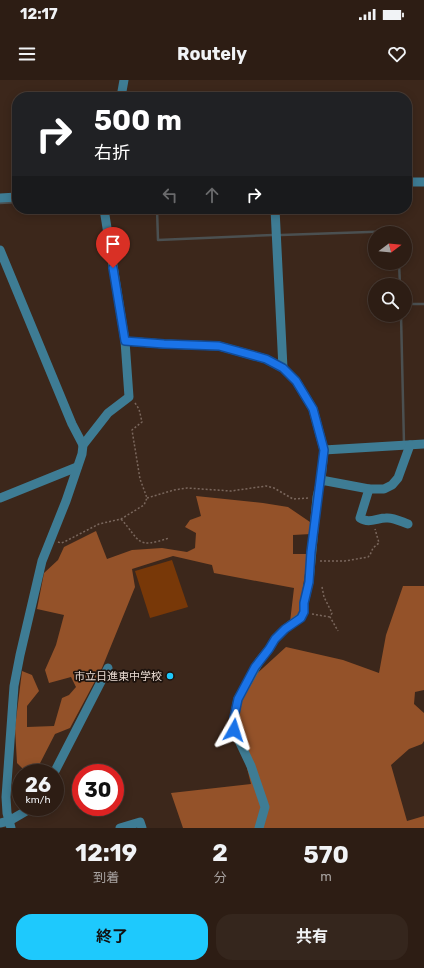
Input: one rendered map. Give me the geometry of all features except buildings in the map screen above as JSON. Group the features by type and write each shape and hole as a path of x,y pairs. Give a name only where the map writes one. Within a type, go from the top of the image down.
{"street":[{"path":"122,92 124,80"},
{"path":"412,182 424,182"},
{"path":"0,198 12,197"},
{"path":"7,824 6,797 14,686 21,648 42,561 66,501 82,454 83,445 108,413 129,397 125,341 105,214"},
{"path":"275,214 283,368"},
{"path":"0,250 72,424 83,445"},
{"path":"125,341 219,346 266,359 283,368 296,381 313,409 324,450 321,480 317,497 309,582 304,603 304,612 301,618 285,629 275,639 255,667 238,699 234,718 234,730 251,766 265,807 259,828"},
{"path":"324,450 424,444"},
{"path":"321,480 369,489 384,489 392,485 398,478 410,445"},
{"path":"0,498 77,467"},
{"path":"369,489 360,518 374,521 387,517 408,524"},
{"path":"59,764 108,668"},
{"path":"7,824 19,816"},
{"path":"120,828 140,822 142,828"}],"path":[{"path":"51,538 61,543 99,524 121,519 144,505 147,498 140,480 132,430 142,422 139,409 129,397"},
{"path":"147,498 174,490 187,488 231,491 266,486 274,488 293,499 317,497"},
{"path":"121,519 133,535 141,542 157,542 169,538"},
{"path":"310,561 345,561 368,557 373,548 379,542 374,521"},
{"path":"322,587 324,597 332,613 330,617 338,631"},
{"path":"304,612 330,617"}],"shaded area":[{"path":"196,496 288,507 310,522 311,534 293,535 293,554 308,554 299,613 290,622 294,588 214,573 212,565 173,556 132,569 135,587 102,668 70,728 55,734 40,764 18,764 15,728 22,671 32,675 39,691 27,706 27,727 54,726 62,698 69,695 76,687 71,677 49,683 45,670 56,645 64,615 37,609 44,573 58,560 64,547 96,531 107,559 132,550 162,548 187,552 195,548 196,533 185,527 190,520 201,516"},
{"path":"403,586 424,586 424,690 415,692 414,704 424,713 424,741 422,744 409,749 391,765 407,821 424,816 424,828 183,828 171,793 251,784 237,728 241,701 251,679 286,647 343,660 379,673 386,635"}],"waterway":[{"path":"0,203 12,202"},
{"path":"157,214 158,240 273,235"},
{"path":"281,235 368,232"},
{"path":"399,270 400,278"},
{"path":"412,304 424,304"},
{"path":"401,322 404,444"}],"place":[{"name":"市立日進東中学校","path":"170,676"}],"route":[{"path":"113,268 125,341 219,346 266,359 283,368 296,381 313,409 324,450 321,480 317,497 309,582 304,603 304,612 301,618 285,629 275,639 255,667 238,699 234,718 234,730"}]}
